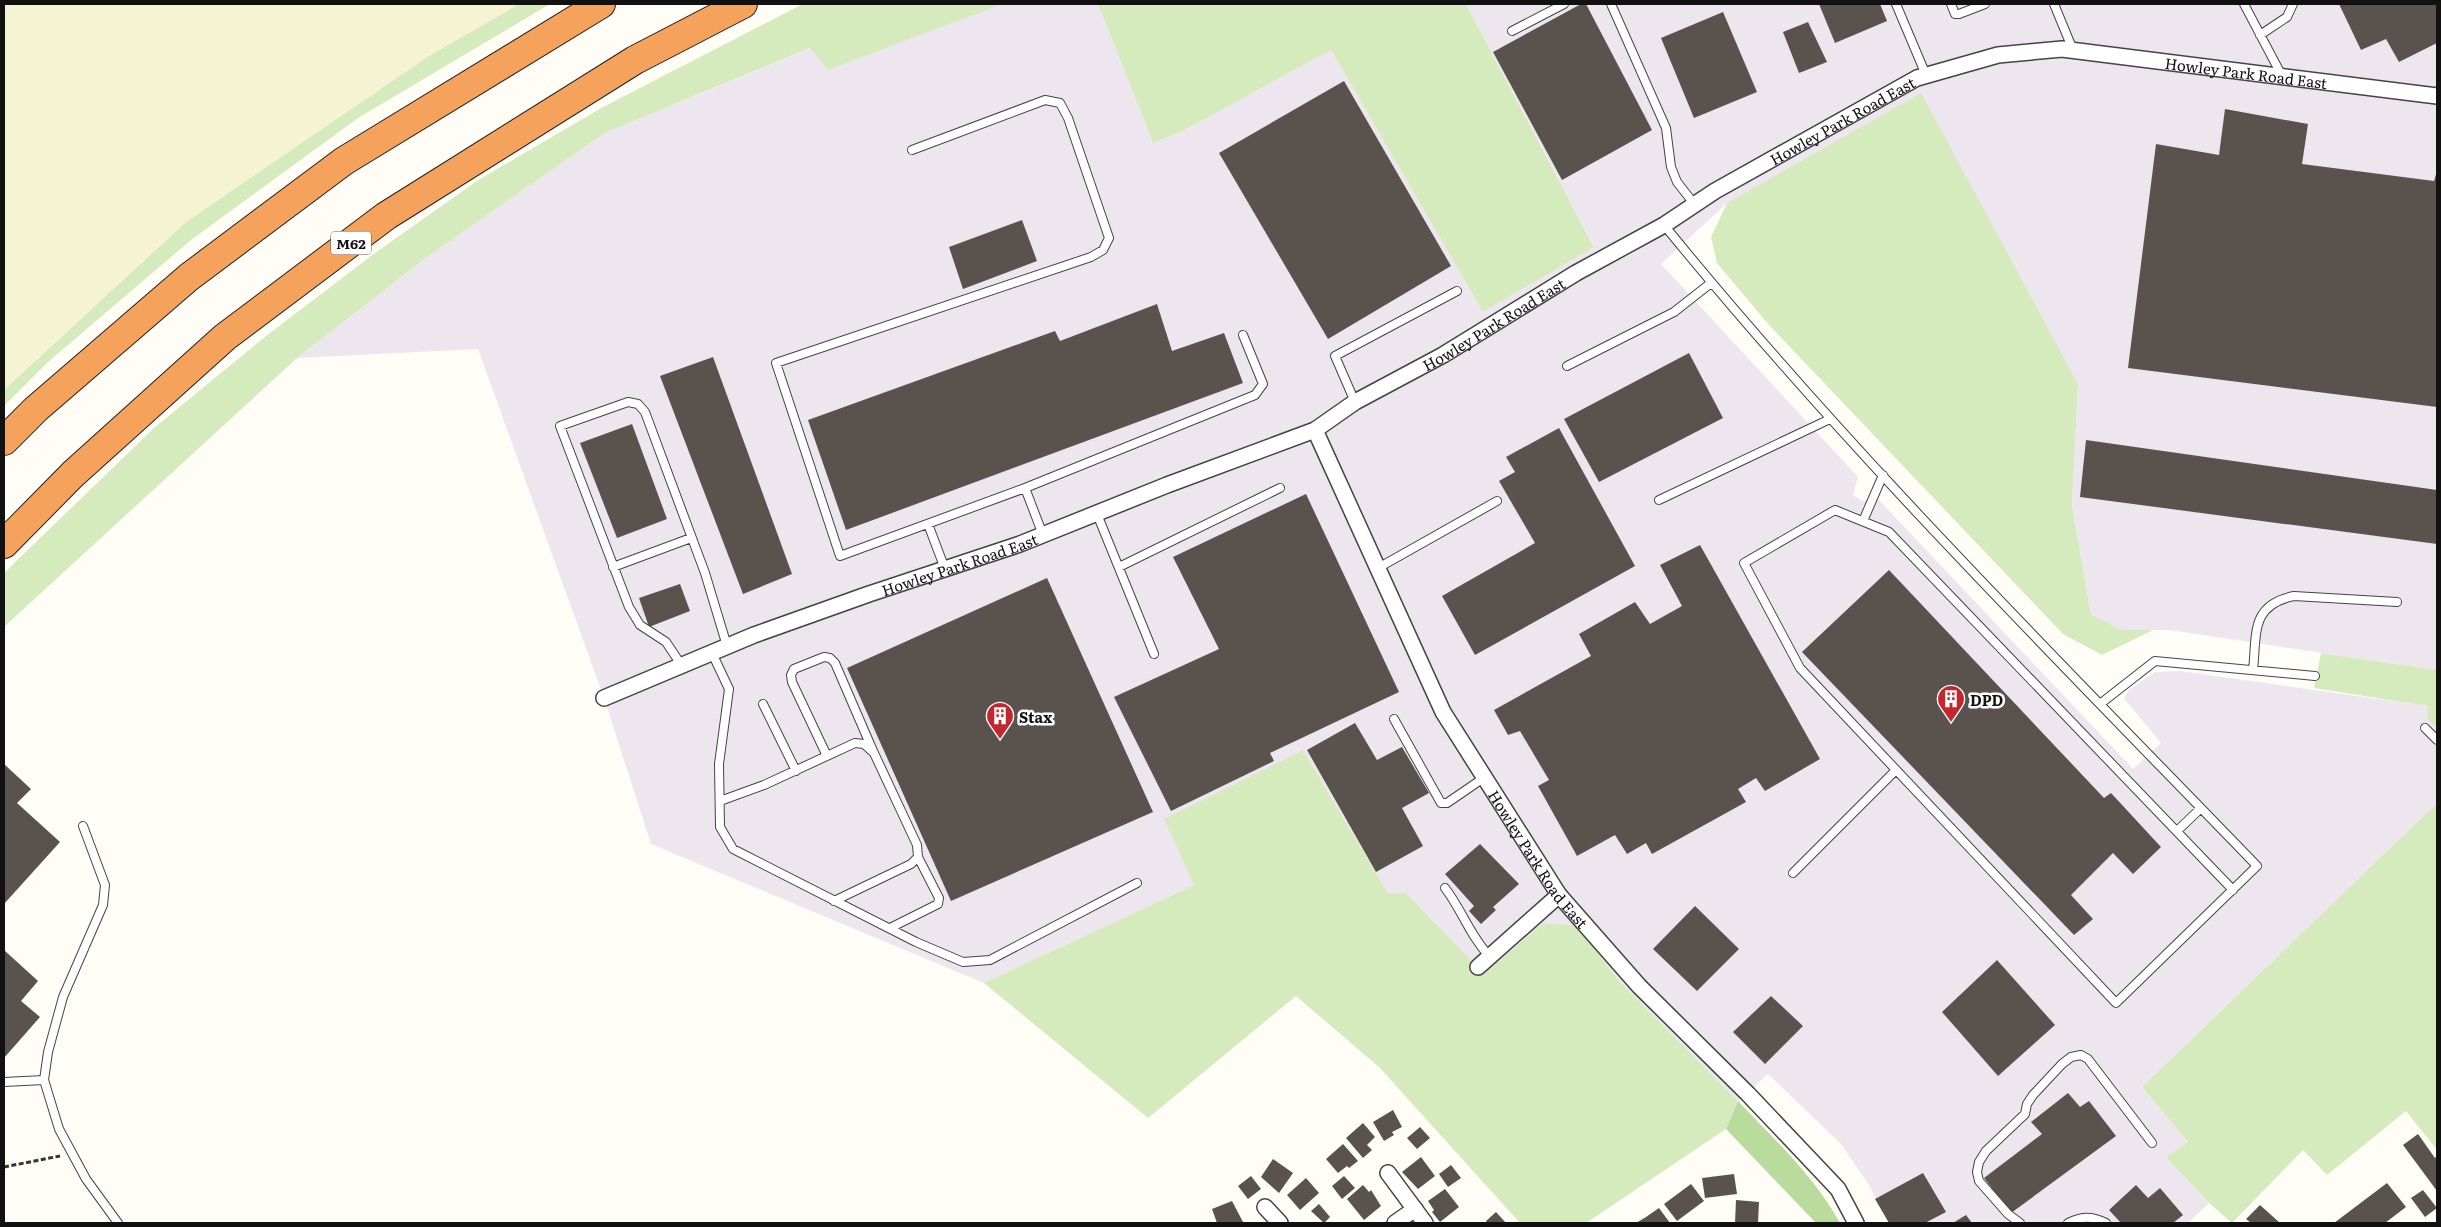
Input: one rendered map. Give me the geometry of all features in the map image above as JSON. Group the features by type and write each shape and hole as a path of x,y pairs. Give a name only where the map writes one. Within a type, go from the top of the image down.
{"highway":[{"path":"4,442 36,409 189,278 344,161 601,4"},
{"name":"M62","path":"4,544 73,474 225,337 386,216 635,60 743,4"}],"street":[{"name":"Howley Park Road East","path":"604,698 727,646 868,594 1043,535 1167,485 1315,430 1355,402 1443,355 1576,273 1664,225 1695,205 1884,96 1926,75 1998,55 2062,49 2437,96"},
{"name":"Howley Park Road East","path":"1315,430 1443,712 1559,895 1639,986 1748,1094 1838,1189 1856,1223"},
{"path":"1478,967 1559,895"},
{"path":"1388,1173 1425,1223"},
{"path":"1265,1207 1280,1223"},
{"path":"1395,1223 1415,1209"}],"lane":[{"path":"1512,31 1564,4"},
{"path":"1611,4 1666,128 1672,167 1677,182 1695,205"},
{"path":"1896,4 1926,75"},
{"path":"1951,4 1956,14 1985,4"},
{"path":"2054,4 2073,50"},
{"path":"2244,4 2282,76"},
{"path":"2260,35 2287,17 2292,4"},
{"path":"912,150 1045,100 1060,103 1068,118 1110,238 1103,250 1091,257 776,363 840,556 1025,488 1255,395 1263,384 1243,335"},
{"path":"1664,225 1741,320 1830,419 2100,704 2258,866 2233,890 2116,1002 1800,668 1744,563 1835,510 1889,532 2233,890"},
{"path":"1567,366 1674,312 1711,283"},
{"path":"1355,402 1335,356 1457,291"},
{"path":"682,666 666,642 635,620 560,426 628,402 638,404 645,412 704,573 727,646"},
{"path":"1659,500 1830,419"},
{"path":"1863,521 1883,474"},
{"path":"1025,488 1043,535"},
{"path":"1119,566 1280,488"},
{"path":"1378,568 1497,501"},
{"path":"1097,514 1154,654"},
{"path":"928,524 945,569"},
{"path":"613,567 691,538"},
{"path":"2253,670 2259,619 2267,606 2279,599 2294,596 2396,602"},
{"path":"712,653 729,689 719,764 720,826 734,850 834,901 963,962 990,960 1137,883"},
{"path":"827,756 792,682 791,675 794,669 824,658 830,658 835,663 917,845 918,856 939,898 938,904 890,928"},
{"path":"2100,704 2155,661 2315,676"},
{"path":"763,704 796,771"},
{"path":"1394,718 1442,803 1447,804 1485,777"},
{"path":"2425,728 2437,740"},
{"path":"720,801 796,771 855,743 864,744 874,753"},
{"path":"1793,873 1896,770"},
{"path":"2177,831 2201,808"},
{"path":"83,826 105,884 103,905 63,998 48,1052 44,1080 59,1129 86,1179 118,1223"},
{"path":"834,901 912,864 918,856"},
{"path":"1445,888 1456,903 1470,931 1490,957"},
{"path":"2020,1223 2008,1214 1979,1181 1977,1172 1978,1162 1991,1146 2025,1114 2027,1104 2033,1095 2071,1057 2081,1055 2088,1059 2152,1143"},
{"path":"4,1082 44,1080"},
{"path":"2068,1223 2081,1217 2090,1217 2106,1223"}],"path":[{"path":"4,1167 72,1154"}],"shaded area":[{"path":"4,4 519,4 429,56 186,222 4,390"},
{"path":"1002,4 1098,4 1153,143 1183,131 1331,50 1483,312 1594,246 1466,4 2437,4 2437,670 2170,630 2123,630 2091,616 2072,506 2078,384 1727,203 1661,264 1858,477 1853,495 1862,501 1879,500 2133,769 2161,743 2124,698 2129,690 2155,672 2180,671 2429,706 2427,719 2437,728 2437,803 2142,1087 2188,1142 2166,1157 2209,1203 2188,1223 1889,1223 1869,1185 1841,1144 1768,1074 1738,1101 1620,982 1576,925 1543,923 1484,975 1406,893 1388,893 1303,750 1194,885 984,983 651,844 604,698 478,349 297,358 427,257 605,133 811,48 964,17"}],"green space":[{"path":"519,4 550,4 358,118 191,240 48,362 4,406 4,390 186,222 429,56"},
{"path":"803,4 1002,4 828,70 810,48 605,133 427,257 297,358 4,627 4,573 154,428 266,336 375,253 477,181 603,107"},
{"path":"1098,4 1466,4 1594,247 1483,312 1331,50 1183,131 1153,143"},
{"path":"1921,93 2078,384 2072,506 2091,615 2123,630 2153,630 2102,655 2063,634 1769,325 1717,263 1711,237 1727,203"},
{"path":"2321,653 2437,670 2437,728 2427,719 2428,706 2314,688"},
{"path":"1303,750 1388,893 1406,893 1484,974 1543,923 1576,925 1620,982 1738,1101 1726,1129 1586,1223 1520,1223 1379,1067 1296,996 1148,1118 984,983 1194,885 1164,819"},
{"path":"2437,803 2437,1150 2406,1111 2327,1175 2303,1150 2232,1223 2209,1203 2166,1157 2188,1142 2142,1087"},
{"path":"1738,1101 1806,1174 1840,1223 1816,1223 1726,1129"}],"building":[{"path":"1581,4 1586,4 1652,130 1562,180 1493,52"},
{"path":"1819,4 1880,4 1887,21 1835,43"},
{"path":"2339,4 2437,4 2437,43 2399,62 2386,39 2361,50"},
{"path":"1723,12 1757,92 1694,118 1661,38"},
{"path":"1808,22 1827,62 1799,73 1783,32"},
{"path":"1344,81 1451,266 1328,339 1219,153"},
{"path":"2225,109 2308,124 2302,164 2434,181 2437,171 2437,407 2128,368 2156,144 2219,155"},
{"path":"1022,220 1037,261 963,289 949,247"},
{"path":"1157,304 1172,351 1224,333 1243,383 846,530 808,420 1055,331 1060,341"},
{"path":"1689,353 1723,418 1599,482 1564,419"},
{"path":"713,357 792,574 743,594 660,376"},
{"path":"632,424 667,519 617,538 580,443"},
{"path":"1559,428 1635,566 1475,655 1442,596 1535,543 1499,481 1515,472 1506,457"},
{"path":"2086,440 2437,490 2437,544 2080,497"},
{"path":"1306,494 1399,692 1270,753 1274,761 1171,811 1114,697 1219,649 1173,557"},
{"path":"1700,545 1820,759 1765,791 1756,778 1738,789 1746,802 1652,854 1646,843 1627,854 1615,835 1577,856 1538,786 1549,780 1520,731 1508,735 1494,710 1591,656 1579,634 1635,602 1650,624 1682,606 1660,565"},
{"name":"DPD","path":"1889,570 2104,798 2111,793 2161,847 2133,874 2113,853 2071,895 2093,919 2074,935 1802,652"},
{"name":"Stax","path":"1047,578 1153,812 951,901 847,668"},
{"path":"680,584 690,611 649,627 639,598"},
{"path":"1355,723 1377,760 1402,747 1429,793 1402,808 1423,846 1376,872 1307,750"},
{"path":"4,764 31,789 17,803 60,842 4,904"},
{"path":"1480,844 1519,884 1493,907 1496,910 1481,924 1469,911 1474,906 1445,874"},
{"path":"1695,906 1739,949 1697,991 1653,949"},
{"path":"4,950 38,981 21,1001 40,1017 4,1058"},
{"path":"1997,960 2055,1025 1998,1076 1942,1012"},
{"path":"1771,996 1803,1026 1765,1064 1733,1032"},
{"path":"2068,1093 2080,1107 2089,1101 2116,1136 2011,1213 1984,1178 2042,1134 2031,1122"},
{"path":"1393,1110 1402,1127 1392,1132 1394,1135 1384,1141 1373,1122"},
{"path":"1363,1123 1375,1137 1367,1145 1372,1150 1363,1158 1346,1138"},
{"path":"1420,1127 1430,1138 1417,1149 1407,1138"},
{"path":"2418,1134 2435,1158 2437,1156 2437,1191 2403,1145"},
{"path":"1343,1144 1358,1161 1338,1173 1326,1159"},
{"path":"1421,1157 1435,1176 1418,1189 1402,1172"},
{"path":"1273,1159 1293,1173 1279,1193 1261,1177"},
{"path":"1451,1165 1461,1178 1448,1187 1439,1174"},
{"path":"1923,1173 1946,1212 1925,1223 1889,1223 1875,1199"},
{"path":"1734,1174 1737,1194 1705,1198 1702,1178"},
{"path":"1251,1176 1261,1189 1248,1199 1238,1186"},
{"path":"1344,1176 1355,1188 1342,1199 1332,1186"},
{"path":"1306,1178 1319,1193 1300,1210 1287,1195"},
{"path":"2387,1183 2406,1207 2385,1223 2334,1223"},
{"path":"1691,1184 1704,1201 1677,1221 1664,1204"},
{"path":"1363,1185 1369,1192 1371,1190 1381,1206 1364,1220 1347,1199"},
{"path":"2136,1185 2148,1198 2160,1188 2183,1215 2173,1223 2121,1223 2109,1210"},
{"path":"1445,1189 1459,1207 1440,1222 1432,1212 1434,1210 1428,1201"},
{"path":"2423,1190 2437,1208 2425,1217 2411,1198"},
{"path":"1736,1200 1759,1202 1758,1223 1735,1223"},
{"path":"1232,1201 1243,1222 1217,1223 1212,1209"},
{"path":"1319,1204 1330,1217 1324,1223 1311,1211"},
{"path":"2260,1205 2280,1223 2251,1223 2246,1219"},
{"path":"1659,1208 1670,1223 1636,1223 1646,1217"},
{"path":"1496,1212 1506,1223 1487,1223 1486,1221"},
{"path":"1966,1215 1972,1223 1953,1223"}],"place":[{"name":"DPD","path":"1951,723"},
{"name":"Stax","path":"1000,740"}]}
